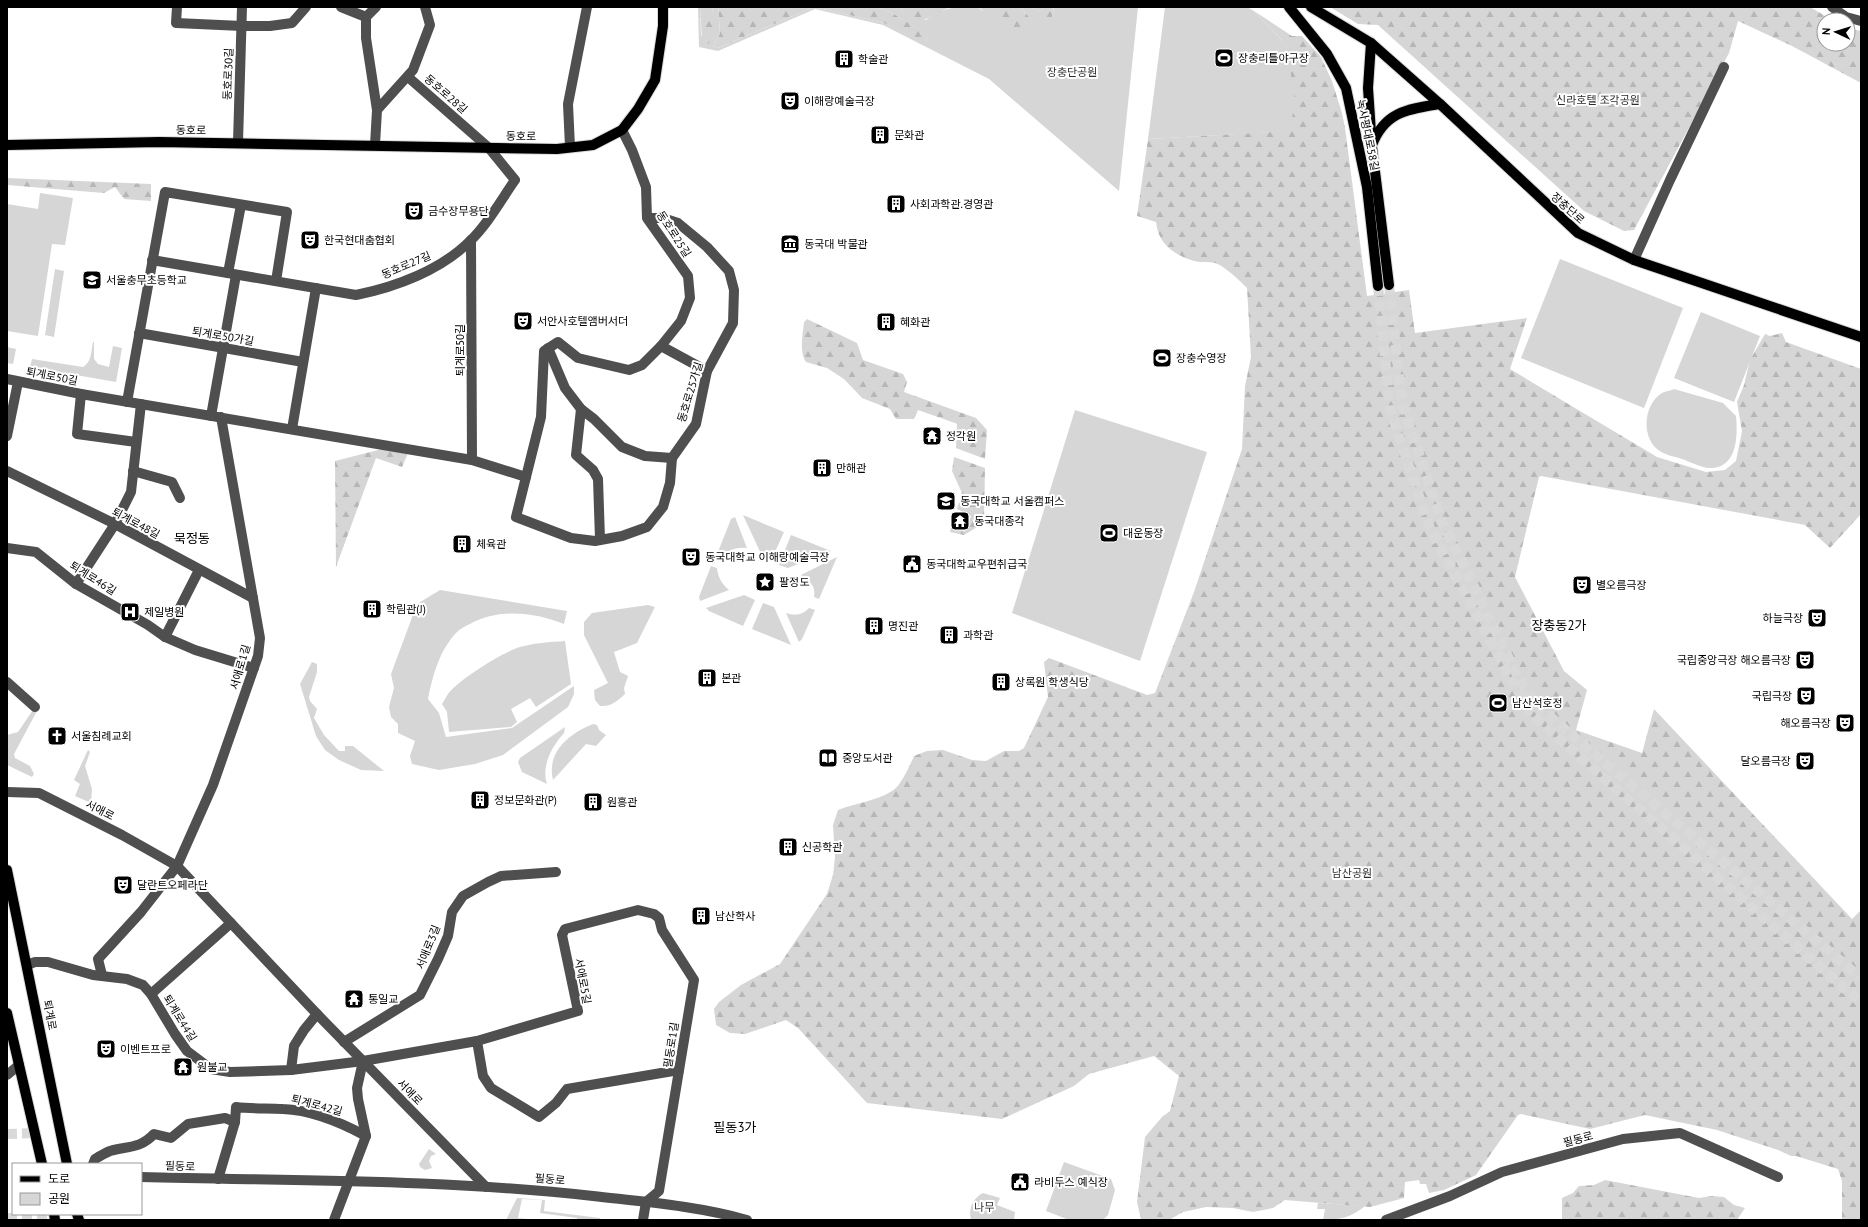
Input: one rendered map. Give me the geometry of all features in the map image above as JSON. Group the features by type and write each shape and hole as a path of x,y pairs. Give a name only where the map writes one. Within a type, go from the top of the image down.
{"main road":[{"name":"동호로","path":"7,145 238,142 557,149 593,145 622,130 638,109 655,80 663,26 663,7"},
{"name":"녹사평대로58길","path":"1289,7 1327,54 1346,88 1367,187 1378,286"},
{"name":"장충단로","path":"1310,7 1371,43 1440,104 1578,233 1634,260 1861,337"},
{"name":"녹사평대로58길","path":"1371,43 1368,88 1372,147 1389,285"},
{"path":"1372,147 1376,134 1396,114 1411,109 1440,104"},
{"name":"퇴계로","path":"7,870 67,1163"},
{"path":"7,1013 10,1041 19,1065 42,1163"}],"street":[{"path":"177,7 176,23 242,26 270,26 292,23 306,7"},
{"name":"동호로30길","path":"238,142 242,7"},
{"path":"341,7 366,17"},
{"path":"375,145 377,110 366,38 366,17 376,7"},
{"name":"동호로28길","path":"425,7 430,25 413,70 408,77 489,148"},
{"path":"570,147 568,104 587,7"},
{"path":"1832,7 1846,17 1861,21"},
{"path":"1634,260 1724,67"},
{"path":"377,110 408,77"},
{"name":"동호로25길","path":"548,348 558,342 578,358 629,370 642,365 661,346 681,321 690,298 688,276 647,218 646,187 632,150 622,130"},
{"name":"동호로27길","path":"152,260 356,295 372,292 434,268 471,240 487,221 516,180 489,148"},
{"path":"128,402 164,192 286,212 276,281"},
{"path":"216,417 241,205"},
{"name":"동호로25가길","path":"647,218 663,218 678,223 707,247 729,271 734,290 733,323 707,371 696,424 672,458"},
{"name":"퇴계로50길","path":"471,240 472,460"},
{"path":"292,429 316,288"},
{"name":"퇴계로50가길","path":"140,333 303,362"},
{"path":"661,346 707,371"},
{"path":"548,348 565,388 581,409 594,419 622,447 645,456 672,458 670,483 663,508 646,527 622,536 600,540 571,538 516,518 541,417 544,351 548,348"},
{"name":"퇴계로50길","path":"7,379 81,394 472,460 526,476"},
{"name":"퇴계로50길","path":"7,436 18,382"},
{"name":"퇴계로50길","path":"81,394 77,434 136,442"},
{"path":"76,584 115,524 131,492 141,404"},
{"path":"581,409 576,455 593,470 598,479 600,540"},
{"name":"서애로1길","path":"177,866 213,785 258,656 260,638 216,417"},
{"name":"퇴계로48길","path":"7,471 115,524 253,598"},
{"path":"133,471 172,482 180,498"},
{"name":"퇴계로46길","path":"7,548 36,552 76,584 148,625 165,637 195,650 254,668"},
{"path":"165,637 200,570"},
{"path":"7,682 35,707"},
{"name":"서애로","path":"7,792 39,793 122,835 177,866 344,1042 486,1187"},
{"path":"102,975 98,959 141,912 177,866"},
{"name":"서애로3길","path":"344,1042 420,995 448,936 452,912 463,896 501,876 556,872"},
{"name":"서애로5길","path":"363,1060 477,1042 578,1011 562,935 564,929 638,910"},
{"name":"필동로1길","path":"638,910 654,914 659,918 662,930 694,980 658,1191 646,1202"},
{"path":"151,994 231,923"},
{"name":"퇴계로44길","path":"27,965 35,962 48,962 94,974 127,979 142,985 151,994 187,1051 211,1069 230,1072 291,1070 363,1060"},
{"path":"291,1070 294,1046 304,1030 318,1014"},
{"path":"477,1042 483,1076 490,1088 539,1116 556,1103 567,1089 679,1070"},
{"path":"334,1220 366,1136 357,1088 363,1060"},
{"path":"7,1075 19,1065"},
{"name":"퇴계로42길","path":"235,1122 236,1107 284,1109 313,1115 346,1125 366,1136"},
{"path":"93,1163 95,1159 109,1152 130,1148 146,1142 154,1134 171,1138 188,1124 225,1118 235,1122 218,1179"},
{"name":"필동로","path":"1386,1220 1450,1196 1502,1172 1623,1139 1680,1133 1778,1177"},
{"name":"필동로","path":"142,1177 348,1182 545,1190 717,1212 747,1220"},
{"path":"643,1220 646,1202"}],"green space":[{"name":"장충단공원","path":"698,7 700,7 701,36 714,25 712,7 718,7 720,34 713,46 718,48 814,7 884,23 924,43 928,38 926,34 892,13 877,7 901,7 902,10 926,20 939,12 957,7 978,7 981,10 1031,19 1020,7 1031,7 1052,17 1054,7 1138,7 1119,191 989,79 883,25 815,9 718,51 699,47"},
{"path":"700,7 712,7 714,31 708,44 704,44 702,41"},
{"path":"718,7 814,7 718,48 713,46 720,34"},
{"path":"814,7 877,7 892,13 927,34 928,38 924,44 884,23"},
{"path":"901,7 951,7 926,19 917,21 902,10"},
{"path":"978,7 1020,7 1031,19 1030,25 1024,29 1012,31"},
{"path":"1031,7 1054,7 1052,17 1045,18 1039,11"},
{"name":"장충리틀야구장","path":"1165,7 1247,7 1254,11 1281,39 1298,78 1295,131 1148,139"},
{"name":"신라호텔 조각공원","path":"1330,7 1810,7 1818,12 1816,12 1816,52 1856,52 1856,30 1861,31 1861,83 1792,46 1738,21 1729,53 1634,230 1624,231 1584,211 1378,25 1358,24"},
{"name":"남산공원","path":"1254,11 1292,36 1302,36 1321,57 1332,81 1345,128 1367,296 1409,290 1415,333 1527,318 1510,369 1657,457 1706,472 1725,470 1736,461 1742,431 1737,402 1744,385 1750,360 1765,334 1770,336 1782,333 1786,342 1861,369 1861,514 1830,548 1805,525 1541,476 1539,477 1515,577 1564,671 1587,690 1576,730 1642,753 1654,709 1852,919 1861,910 1861,1220 1842,1220 1842,1181 1838,1169 1796,1156 1791,1156 1778,1150 1717,1130 1645,1115 1590,1129 1521,1114 1518,1115 1476,1175 1444,1190 1429,1193 1426,1184 1420,1184 1419,1180 1405,1182 1404,1198 1370,1207 1285,1200 1273,1208 1253,1212 1233,1208 1206,1207 1183,1212 1169,1220 1143,1220 1141,1219 1137,1202 1145,1137 1162,1117 1170,1111 1179,1076 1154,1056 1089,1074 1074,1086 1002,1119 867,1103 798,1028 786,1020 745,1034 730,1033 716,1025 714,1009 719,1002 741,985 780,964 827,894 833,875 835,857 833,825 838,810 879,797 892,791 899,785 914,756 927,751 943,750 972,760 986,761 1004,751 1019,751 1024,748 1048,697 1044,662 1049,658 1147,695 1155,693 1194,592 1242,449 1245,386 1251,357 1247,288 1223,267 1213,262 1194,261 1174,252 1168,248 1160,237 1156,222 1137,216 1148,139 1272,132 1291,123 1295,102 1288,56 1281,39"},
{"path":"7,178 151,184 151,201 124,199 115,187 104,193 7,185"},
{"path":"40,193 73,198 65,245 52,244 38,336 7,331 7,204 38,209"},
{"path":"1560,259 1683,308 1644,408 1521,358"},
{"path":"55,269 64,271 54,337 45,335"},
{"path":"1701,312 1760,336 1734,402 1674,378"},
{"path":"807,319 857,343 863,360 903,374 907,382 904,392 976,418 987,430 985,459 956,448 957,424 918,410 914,419 896,419 890,409 862,398 844,379 827,368 806,362 802,342 804,322"},
{"path":"93,342 94,359 98,364 109,367 113,346 122,348 116,382 30,367 32,359 83,367 90,359"},
{"path":"7,347 16,349 13,364 7,363"},
{"path":"1674,389 1723,403 1736,416 1737,433 1734,451 1725,464 1718,467 1702,467 1663,453 1652,443 1648,436 1647,428 1648,412 1651,404 1662,393"},
{"name":"대운동장","path":"1075,410 1207,452 1140,661 1012,613"},
{"path":"382,449 409,451 402,467 376,458 336,567 335,461"},
{"path":"954,457 985,468 984,523 964,535 950,532 951,527 965,531 971,516 957,509 962,493 952,471"},
{"path":"743,515 784,532 771,561 763,558"},
{"path":"735,517 747,548 732,550 725,553 719,559 716,557 731,519"},
{"path":"791,535 831,551 788,568 779,565"},
{"path":"837,557 819,599 814,597 812,584 801,575"},
{"path":"711,566 717,568 718,575 729,590 700,601 699,597"},
{"path":"440,590 567,611 564,624 529,615 504,614 481,619 457,632 441,655 432,681 428,699 439,713 446,737 512,728 574,686 574,694 568,707 503,755 475,764 439,770 412,764 410,756 415,741 398,733 398,724 391,717 389,707 394,688 391,674 417,604"},
{"path":"744,595 755,600 743,626 709,611 706,608"},
{"path":"763,603 774,607 791,645 752,629"},
{"path":"648,605 655,607 637,643 614,652 620,672 628,676 624,688 625,694 611,704 600,706 595,700 594,690 608,683 584,635 584,622 592,613"},
{"path":"809,608 815,610 802,639 799,642 786,613 799,614"},
{"path":"565,641 571,684 536,707 530,698 511,709 517,722 511,727 449,732 447,712 442,704 448,694 461,681 481,667 512,650 548,642"},
{"path":"312,662 317,664 317,672 309,697 310,701 317,709 314,718 324,735 339,751 345,751 345,746 353,746 384,771 361,770 339,760 325,750 316,736 300,684"},
{"path":"35,707 38,709 14,754 15,758 30,766 34,774 32,777 7,765 7,735 18,732"},
{"path":"593,724 597,725 599,730 606,735 596,746 586,744 553,780 553,761 562,745 568,738"},
{"path":"565,727 564,733 555,744 547,763 545,770 547,784 522,772 518,762 520,758"},
{"path":"88,750 90,752 85,766 92,789 91,803 75,796 80,784 74,780"},
{"path":"429,1149 436,1154 431,1156 429,1161 432,1168 425,1170 420,1167 419,1164"},
{"path":"1064,1162 1111,1179 1115,1190 1108,1215 1104,1219 1069,1220 1046,1211"},
{"path":"1605,1180 1699,1198 1712,1196 1724,1197 1734,1205 1745,1208 1737,1220 1562,1220 1562,1198 1573,1193 1579,1186 1594,1185"},
{"name":"나무","path":"983,1193 1000,1198 997,1205 1015,1212 1014,1220 971,1220 970,1211 972,1204 979,1195"},
{"path":"517,1198 545,1200 544,1211 600,1218 600,1220 577,1220 577,1218 540,1213 542,1200 522,1199 518,1218 538,1220 506,1220"},
{"path":"1318,1203 1365,1206 1346,1217 1323,1220 1325,1209 1317,1209"}],"tunnel":[{"path":"1389,285 1402,403 1441,519 1518,677 1541,709 1861,978"},
{"path":"1378,286 1390,409 1429,526 1511,679 1532,715 1861,1003"},
{"path":"7,1134 34,1133"},
{"path":"7,1218 55,1219"}],"place":[{"name":"장충리틀야구장","path":"1224,58"},
{"name":"학술관","path":"844,59"},
{"name":"이해랑예술극장","path":"790,101"},
{"name":"문화관","path":"880,135"},
{"name":"사회과학관.경영관","path":"896,204"},
{"name":"금수장무용단","path":"414,211"},
{"name":"한국현대춤협회","path":"310,240"},
{"name":"동국대 박물관","path":"790,244"},
{"name":"서울충무초등학교","path":"92,280"},
{"name":"서안사호텔앰버서더","path":"523,321"},
{"name":"혜화관","path":"886,322"},
{"name":"장충수영장","path":"1162,358"},
{"name":"정각원","path":"932,436"},
{"name":"만해관","path":"822,468"},
{"name":"동국대학교 서울캠퍼스","path":"946,501"},
{"name":"동국대종각","path":"960,521"},
{"name":"대운동장","path":"1109,533"},
{"name":"체육관","path":"462,544"},
{"name":"동국대학교 이해랑예술극장","path":"691,557"},
{"name":"동국대학교우편취급국","path":"912,564"},
{"name":"팔정도","path":"765,582"},
{"name":"별오름극장","path":"1582,585"},
{"name":"학림관(J)","path":"372,609"},
{"name":"제일병원","path":"130,612"},
{"name":"하늘극장","path":"1817,618"},
{"name":"명진관","path":"874,626"},
{"name":"과학관","path":"949,635"},
{"name":"국립중앙극장 해오름극장","path":"1805,660"},
{"name":"본관","path":"707,678"},
{"name":"상록원 학생식당","path":"1001,682"},
{"name":"국립극장","path":"1806,696"},
{"name":"남산석호정","path":"1498,703"},
{"name":"해오름극장","path":"1845,723"},
{"name":"서울침례교회","path":"57,736"},
{"name":"중앙도서관","path":"828,758"},
{"name":"달오름극장","path":"1805,761"},
{"name":"정보문화관(P)","path":"480,800"},
{"name":"원흥관","path":"593,802"},
{"name":"신공학관","path":"788,847"},
{"name":"달란트오페라단","path":"123,885"},
{"name":"남산학사","path":"701,916"},
{"name":"통일교","path":"354,999"},
{"name":"이벤트프로","path":"106,1049"},
{"name":"원불교","path":"183,1067"},
{"name":"라비두스 예식장","path":"1020,1182"}],"district":[{"name":"묵정동","path":"192,538"},
{"name":"장충동2가","path":"1559,625"},
{"name":"필동3가","path":"735,1127"}]}
